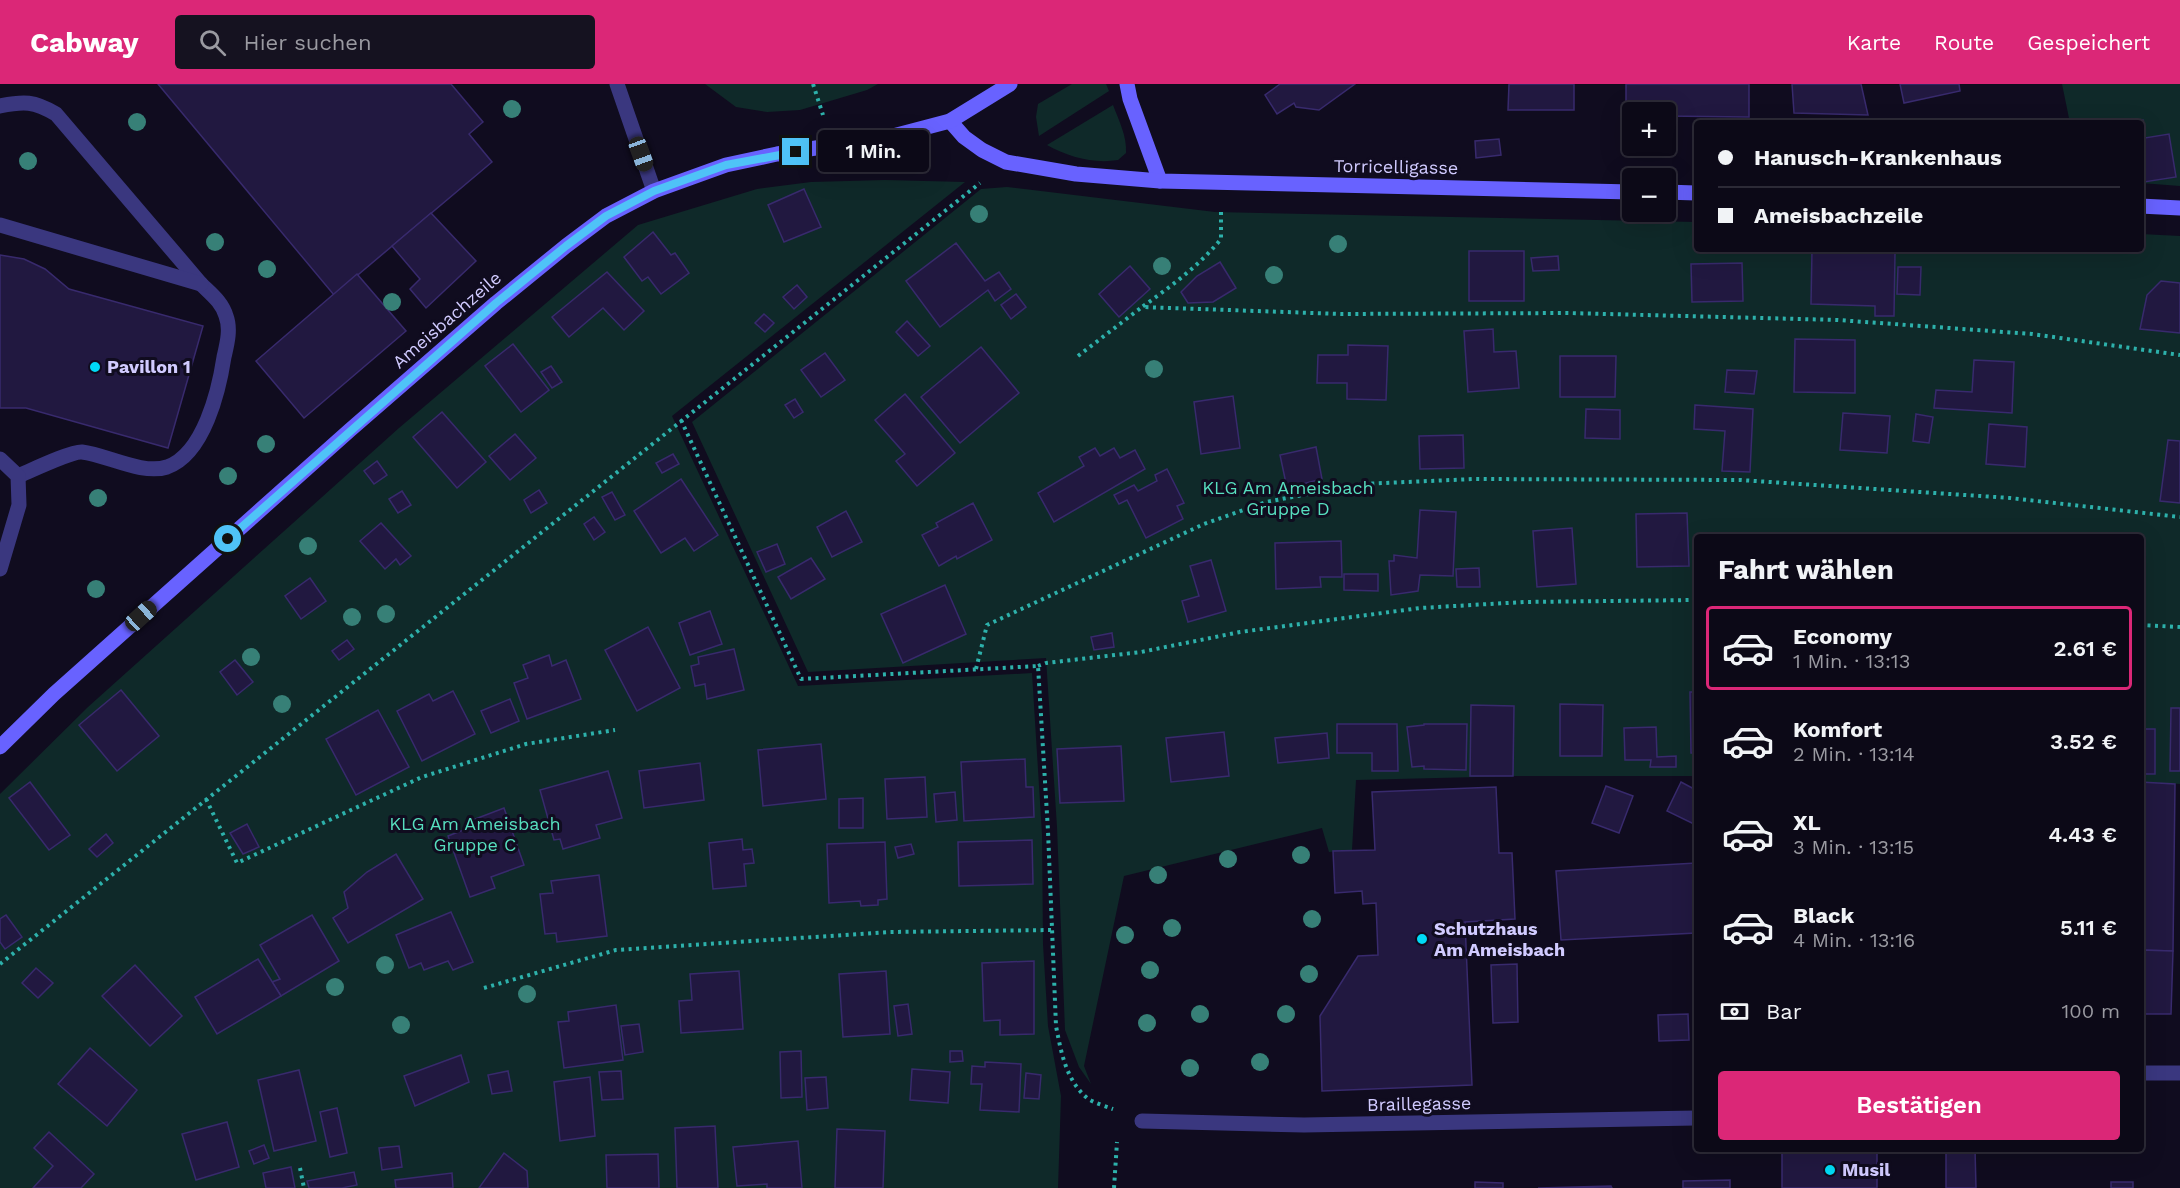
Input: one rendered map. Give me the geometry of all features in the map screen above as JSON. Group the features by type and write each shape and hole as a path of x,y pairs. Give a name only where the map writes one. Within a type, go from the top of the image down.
{"street":[{"path":"617,84 654,191"},
{"name":"Ameisbachzeile","path":"0,747 80,671 350,430 496,303 606,216 654,191 726,165 777,154 893,136 950,121 1010,84"},
{"path":"1127,84 1130,99 1160,181"},
{"path":"0,106 21,102 40,105 56,114 201,284 220,303 227,318 228,333 219,388 201,432 186,453 167,467 150,469 79,451 18,476"},
{"name":"Torricelligasse","path":"950,121 964,137 982,150 1006,162 1076,174 1160,181 1622,192"},
{"path":"1676,192 1694,193"},
{"path":"2144,206 2180,208"},
{"path":"0,225 201,284"},
{"path":"0,459 18,476 19,505 0,569"},
{"path":"2144,1073 2180,1073"},
{"name":"Braillegasse","path":"1142,1121 1304,1125 1694,1118"}],"path":[{"path":"813,84 823,115"},
{"path":"0,964 980,183"},
{"path":"1078,356 1170,288 1211,252 1221,239 1221,206 1237,183"},
{"path":"1142,307 1342,314 1568,313 1838,320 2032,334 2180,355"},
{"path":"681,419 801,679 1038,666 1046,663 1142,652 1240,632 1420,608 1524,602 1694,600"},
{"path":"976,669 987,625 1204,524 1266,502 1361,484 1485,479 1740,480 2010,498 2180,517"},
{"path":"2144,624 2180,627"},
{"path":"1038,666 1056,1026 1060,1051 1069,1075 1088,1099 1142,1121"},
{"path":"206,800 237,864 422,777 526,744 615,730"},
{"path":"484,988 616,950 890,932 1052,930"},
{"path":"1113,1188 1118,1132 1142,1121"},
{"path":"300,1168 304,1188"}],"green space":[{"path":"705,84 878,84 867,90 800,110 767,112 736,107"},
{"path":"1072,84 1106,84 1109,91 1039,136 1036,117 1038,104"},
{"path":"2062,84 2180,84 2180,186 2144,183 2144,120 2069,120"},
{"path":"1113,105 1126,147 1126,153 1118,160 1100,161 1081,158 1047,145"},
{"name":"KLG Am Ameisbach Gruppe C","path":"885,180 965,182 672,416 798,686 1032,673 1042,834 1043,944 1048,1026 1061,1096 1058,1188 0,1188 0,794 88,707 399,428 638,225 757,189 811,182"},
{"name":"KLG Am Ameisbach Gruppe D","path":"1007,187 1215,212 1694,222 1694,252 2144,252 2144,234 2180,236 2180,784 2144,782 2144,534 1694,534 1694,776 1518,776 1356,780 1352,850 1329,852 1322,828 1124,876 1084,1066 1091,1084 1079,1067 1065,1030 1057,827 1046,658 808,672 692,422 981,189"}],"building":[{"path":"158,84 451,84 483,122 469,134 492,162 334,295"},
{"path":"1280,84 1355,84 1319,110 1296,107 1294,103 1277,114 1265,95"},
{"path":"1509,84 1574,84 1574,110 1508,110"},
{"path":"1626,84 1749,84 1749,117 1676,116 1676,102 1626,102"},
{"path":"1792,84 1861,84 1868,115 1794,113"},
{"path":"1900,84 1959,84 1960,91 1904,103"},
{"path":"2144,129 2145,138 2169,134 2176,177 2144,182"},
{"path":"1499,139 1501,155 1476,158 1475,141"},
{"path":"804,189 821,227 784,242 768,205"},
{"path":"431,213 476,261 426,308 410,289 420,279 392,246"},
{"path":"653,232 671,255 675,253 689,273 661,294 648,277 642,281 624,257"},
{"path":"956,243 985,281 999,272 1011,289 995,301 988,290 940,327 906,281"},
{"path":"1469,251 1524,251 1524,301 1469,301"},
{"path":"1812,252 1895,253 1894,316 1875,316 1875,306 1811,304"},
{"name":"Pavillon 1","path":"0,255 24,259 45,269 69,289 203,326 168,448 26,408 0,408"},
{"path":"1558,256 1559,270 1533,271 1531,258"},
{"path":"1220,262 1236,288 1213,302 1188,303 1181,292 1197,276"},
{"path":"1742,263 1743,301 1692,302 1691,264"},
{"path":"1130,266 1150,289 1119,317 1099,294"},
{"path":"1898,267 1921,267 1920,295 1897,294"},
{"path":"607,272 644,311 624,330 603,308 569,337 552,317"},
{"path":"357,274 406,331 304,418 256,361"},
{"path":"2161,281 2180,283 2180,333 2140,329 2147,295"},
{"path":"797,285 807,297 794,309 783,297"},
{"path":"1016,294 1026,307 1011,319 1001,305"},
{"path":"764,314 774,323 765,332 755,323"},
{"path":"907,321 930,346 918,356 896,332"},
{"path":"1493,329 1494,352 1516,351 1519,388 1468,392 1464,331"},
{"path":"1795,339 1855,340 1855,393 1794,392"},
{"path":"513,344 549,390 521,412 485,366"},
{"path":"1348,345 1388,346 1386,400 1347,399 1347,383 1317,383 1318,355 1348,355"},
{"path":"981,347 1019,393 960,443 921,397"},
{"path":"825,353 845,380 821,397 801,370"},
{"path":"1560,356 1616,356 1615,397 1560,397"},
{"path":"1974,360 2014,362 2012,413 1934,408 1936,390 1972,392"},
{"path":"551,366 562,382 552,388 541,372"},
{"path":"1727,370 1757,371 1754,394 1725,392"},
{"path":"905,394 955,453 917,486 896,461 905,454 875,420"},
{"path":"1233,396 1240,448 1201,454 1194,402"},
{"path":"795,399 803,412 794,418 785,405"},
{"path":"1695,405 1753,409 1750,472 1722,471 1725,431 1694,429"},
{"path":"1586,409 1620,410 1620,439 1585,438"},
{"path":"442,412 486,462 457,488 413,437"},
{"path":"1843,413 1890,416 1887,453 1840,450"},
{"path":"1916,414 1933,417 1929,443 1913,441"},
{"path":"1989,424 2027,427 2025,467 1986,464"},
{"path":"515,434 536,458 510,480 489,456"},
{"path":"1463,435 1464,468 1420,469 1419,436"},
{"path":"2168,440 2180,441 2180,503 2160,501"},
{"path":"1316,447 1322,479 1287,488 1280,455"},
{"path":"1095,448 1100,456 1114,448 1120,458 1135,450 1145,469 1054,522 1038,493 1084,466 1079,457"},
{"path":"673,454 679,464 662,473 656,463"},
{"path":"377,461 387,475 374,484 364,471"},
{"path":"1167,469 1184,503 1177,506 1183,519 1146,538 1127,500 1119,504 1114,495 1134,485 1138,491 1157,481 1155,475"},
{"path":"681,479 718,535 694,551 685,538 661,553 634,511"},
{"path":"539,490 547,503 531,513 524,500"},
{"path":"402,491 411,505 398,513 389,499"},
{"path":"612,492 625,515 615,520 602,497"},
{"path":"973,503 992,540 939,566 922,535 938,527 936,523"},
{"path":"1420,510 1456,512 1453,576 1420,575 1418,591 1391,595 1389,561 1394,561 1394,555 1417,558"},
{"path":"846,511 862,542 832,557 817,527"},
{"path":"1687,513 1689,566 1637,567 1636,514"},
{"path":"594,517 605,532 594,540 584,524"},
{"path":"381,523 411,556 400,565 396,559 385,569 360,541"},
{"path":"1572,528 1576,584 1537,587 1533,531"},
{"path":"1341,541 1342,577 1320,577 1321,587 1276,589 1275,543"},
{"path":"777,544 785,564 766,572 757,552"},
{"path":"811,558 825,579 791,599 778,577"},
{"path":"1211,560 1226,611 1188,622 1182,601 1199,596 1190,566"},
{"path":"1479,568 1480,587 1457,587 1456,569"},
{"path":"1344,574 1378,574 1378,591 1344,590"},
{"path":"310,578 326,601 301,619 285,596"},
{"path":"945,585 966,634 903,663 881,614"},
{"path":"710,611 722,644 690,655 679,623"},
{"path":"648,627 680,688 637,711 605,650"},
{"path":"1112,633 1114,647 1094,650 1091,637"},
{"path":"347,640 354,649 339,660 332,651"},
{"path":"734,649 744,690 707,699 705,684 695,686 691,666 699,664 698,657"},
{"path":"549,655 552,666 566,660 581,699 527,719 514,683 528,678 523,665"},
{"path":"235,660 253,682 237,695 220,672"},
{"path":"121,690 159,736 117,771 79,725"},
{"path":"453,691 475,734 422,761 397,711 429,694 433,701"},
{"path":"1690,692 1694,692 1694,753 1691,753"},
{"path":"510,699 519,721 491,733 481,711"},
{"path":"1560,704 1603,705 1602,756 1560,756"},
{"path":"1471,705 1514,706 1513,776 1470,776"},
{"path":"2171,708 2180,708 2180,771 2170,771"},
{"path":"378,710 409,767 356,795 326,739"},
{"path":"1337,724 1397,724 1398,771 1372,771 1372,753 1337,753"},
{"path":"1424,724 1467,724 1466,770 1412,767 1407,727"},
{"path":"1656,727 1657,757 1676,756 1676,767 1650,767 1651,760 1625,760 1624,728"},
{"path":"2144,729 2155,729 2155,774 2144,774"},
{"path":"1224,732 1229,776 1171,782 1166,738"},
{"path":"1327,733 1329,758 1278,763 1275,738"},
{"path":"821,744 826,799 763,806 758,750"},
{"path":"1121,746 1124,801 1060,803 1057,749"},
{"path":"1025,759 1026,787 1033,787 1034,817 964,821 961,762"},
{"path":"700,763 704,800 644,808 639,771"},
{"path":"608,771 622,818 596,825 600,838 563,849 560,839 554,840 540,790"},
{"path":"925,777 927,817 887,819 885,779"},
{"path":"30,782 70,835 49,850 9,798"},
{"path":"1681,782 1694,789 1694,824 1667,811"},
{"path":"2144,782 2175,784 2173,951 2144,950"},
{"path":"1606,786 1633,796 1619,833 1592,823"},
{"name":"Schutzhaus Am Ameisbach","path":"1496,787 1499,853 1512,853 1515,919 1465,922 1472,1085 1322,1091 1320,1016 1358,956 1378,955 1376,903 1363,904 1362,891 1335,893 1333,851 1375,850 1372,792"},
{"path":"955,792 957,820 936,822 934,794"},
{"path":"863,798 863,828 839,828 839,799"},
{"path":"504,808 524,865 491,877 495,888 470,897 448,836 471,827 470,821"},
{"path":"247,824 259,847 243,854 230,833"},
{"path":"106,834 113,843 97,857 89,849"},
{"path":"742,839 743,850 752,849 754,863 744,864 746,886 713,889 709,843"},
{"path":"1032,840 1033,884 959,886 958,842"},
{"path":"885,842 887,899 878,900 878,905 861,906 860,901 829,903 827,844"},
{"path":"911,844 914,854 898,858 895,847"},
{"path":"396,854 423,899 348,943 333,918 348,908 344,892 367,872"},
{"path":"1694,863 1694,933 1561,940 1556,871"},
{"path":"599,875 607,936 557,942 556,933 545,934 540,894 553,893 551,881"},
{"path":"451,912 473,962 453,970 448,961 424,970 421,963 409,968 396,935"},
{"path":"6,915 22,937 5,949 0,942 0,919"},
{"path":"312,915 339,961 281,996 272,982 280,979 260,945"},
{"path":"2144,950 2173,951 2171,1014 2144,1014"},
{"path":"258,959 281,996 217,1034 195,997"},
{"path":"1034,961 1034,1034 1000,1035 1000,1020 984,1021 982,963"},
{"path":"1517,964 1518,1022 1493,1023 1491,965"},
{"path":"135,965 182,1016 150,1046 102,996"},
{"path":"36,968 53,983 38,998 22,983"},
{"path":"739,971 743,1029 681,1033 679,1001 692,1000 690,974"},
{"path":"886,971 890,1034 843,1037 839,974"},
{"path":"908,1004 912,1034 898,1036 894,1006"},
{"path":"616,1005 623,1060 564,1068 558,1022 569,1021 568,1012"},
{"path":"1688,1014 1689,1040 1659,1041 1658,1015"},
{"path":"639,1024 643,1052 625,1055 621,1026"},
{"path":"90,1048 137,1090 107,1126 58,1084"},
{"path":"801,1051 802,1097 781,1098 780,1052"},
{"path":"950,1051 962,1051 963,1061 950,1062"},
{"path":"461,1055 469,1082 415,1106 404,1076"},
{"path":"985,1062 1021,1064 1019,1112 980,1110 982,1084 971,1084 972,1066 985,1067"},
{"path":"912,1069 950,1072 948,1103 910,1100"},
{"path":"299,1070 316,1141 274,1151 258,1080"},
{"path":"508,1071 512,1091 492,1094 488,1075"},
{"path":"621,1071 623,1099 602,1100 599,1072"},
{"path":"1026,1073 1041,1075 1039,1099 1024,1098"},
{"path":"590,1077 595,1136 560,1141 554,1082"},
{"path":"826,1077 828,1108 807,1110 805,1078"},
{"path":"337,1108 347,1153 330,1157 320,1112"},
{"path":"227,1122 239,1167 196,1180 182,1134"},
{"path":"715,1126 718,1188 677,1188 675,1128"},
{"path":"837,1129 885,1131 883,1188 835,1188"},
{"path":"49,1132 94,1174 81,1188 33,1188 53,1166 34,1148"},
{"path":"798,1141 802,1188 767,1188 767,1184 737,1186 733,1147"},
{"path":"264,1145 269,1158 254,1164 249,1151"},
{"path":"399,1146 402,1167 382,1170 379,1148"},
{"name":"Musil","path":"1782,1152 1877,1152 1877,1188 1782,1188"},
{"path":"1946,1152 1975,1152 1976,1188 1946,1188"},
{"path":"504,1153 527,1171 528,1188 479,1188"},
{"path":"658,1154 659,1188 607,1188 606,1155"},
{"path":"291,1167 295,1188 266,1188 263,1173"},
{"path":"354,1172 357,1185 342,1188 309,1188 307,1181"},
{"path":"452,1173 453,1188 396,1188 395,1180"},
{"path":"1730,1180 1730,1188 1683,1188 1683,1181"},
{"path":"1475,1182 1503,1183 1503,1188 1475,1188"},
{"path":"2111,1182 2133,1182 2133,1188 2111,1188"},
{"path":"1611,1186 1612,1188 1538,1188"}],"place":[{"name":"Pavillon 1","path":"95,367"},
{"name":"Schutzhaus Am Ameisbach","path":"1422,939"},
{"name":"Musil","path":"1830,1170"}],"route":[{"path":"228,539 496,303 606,216 654,191 726,165 796,152"}]}
